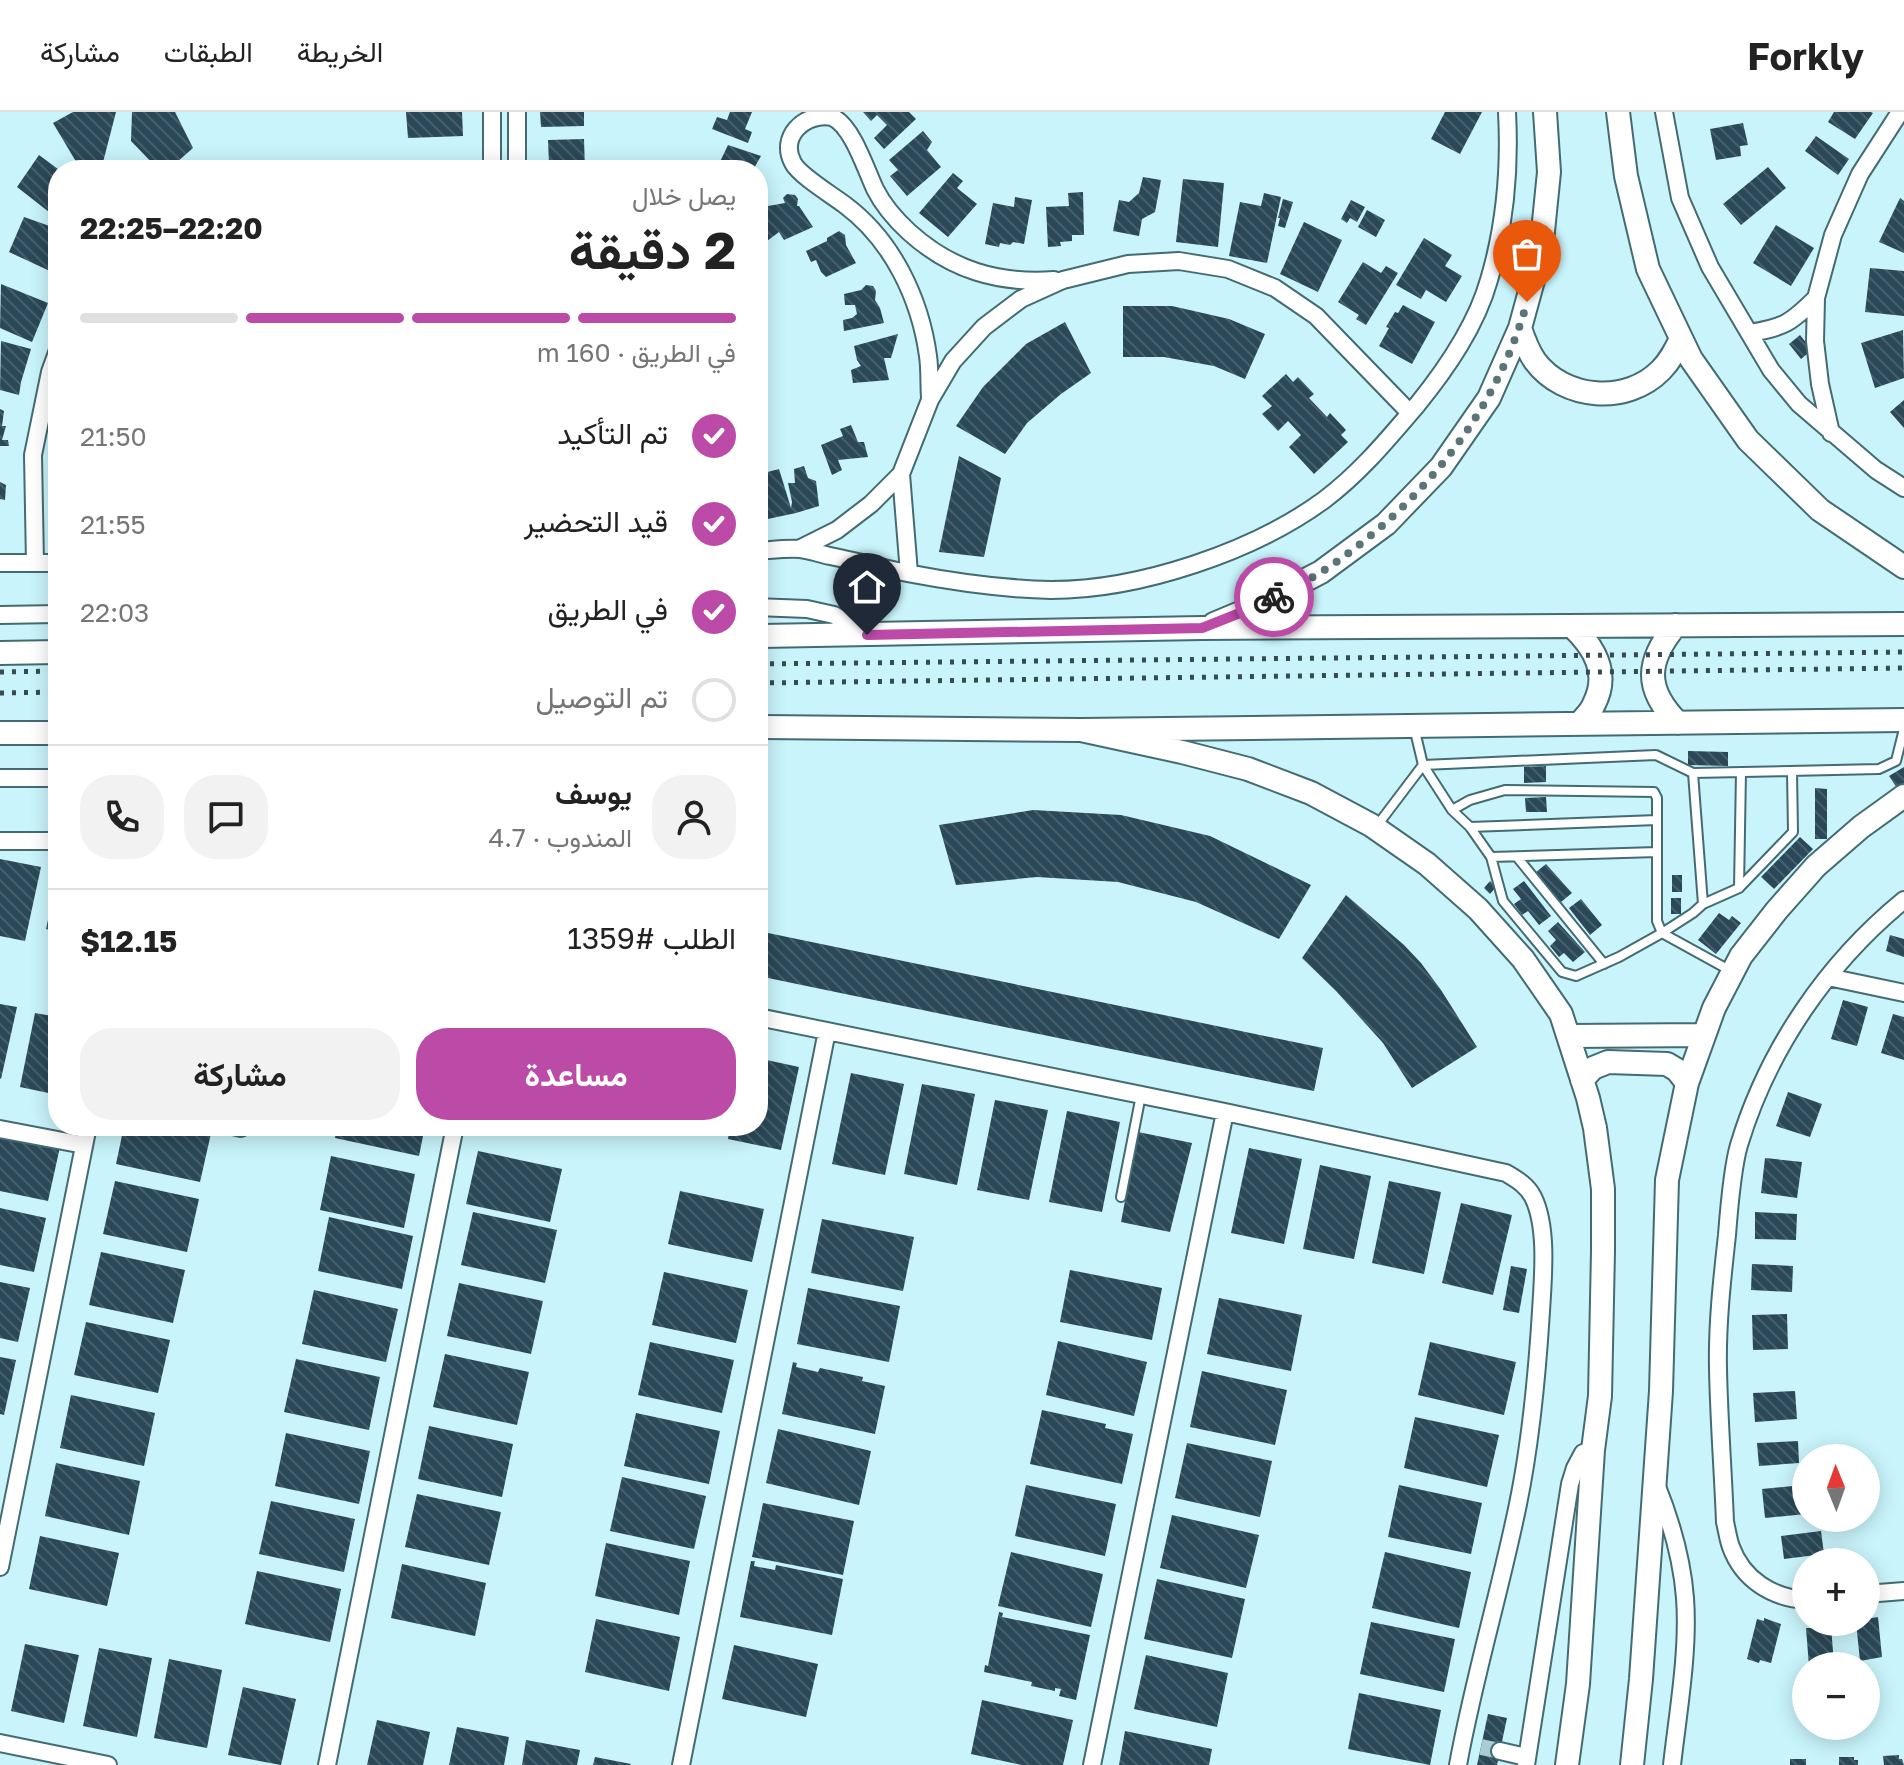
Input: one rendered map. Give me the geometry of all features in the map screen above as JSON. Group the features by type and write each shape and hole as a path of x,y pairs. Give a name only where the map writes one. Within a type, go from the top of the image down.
{"street":[{"path":"492,112 492,160"},
{"path":"517,112 517,160"},
{"path":"768,551 799,549 996,588 1054,590 1111,585 1167,573 1274,531 1323,500 1368,463 1440,377 1468,332 1489,282 1498,240 1507,182 1507,112"},
{"path":"1202,628 1250,609 1321,572 1386,524 1441,467 1489,398 1520,328 1541,251 1549,172 1545,112"},
{"path":"1618,112 1626,176 1648,269 1691,359 1748,440 1820,510 1904,567"},
{"path":"1664,112 1680,198 1710,267 1771,370 1792,396 1831,433 1876,470 1904,488"},
{"path":"1831,433 1820,384 1815,341 1816,298 1833,235 1860,174 1900,112"},
{"path":"930,400 929,358 920,317 905,278 883,243 854,212 795,166 789,154 789,139 795,127 806,118 820,115 834,118 845,126 877,194 899,223 925,247 957,265 991,277 1027,282 1063,280"},
{"path":"799,549 837,530 871,504 901,474 930,400 953,361 984,327 1021,299 1063,280 1128,264 1179,261 1228,269 1275,288 1316,316 1410,413"},
{"path":"1749,333 1774,329 1797,317 1816,298"},
{"path":"1520,328 1526,347 1551,377 1586,393 1625,391 1643,383 1659,372 1672,357 1681,339"},
{"path":"35,563 33,455 48,382"},
{"path":"1792,396 1820,384"},
{"path":"901,474 909,573"},
{"path":"0,563 48,563"},
{"path":"768,607 807,609 834,615 867,635"},
{"path":"0,615 48,614"},
{"path":"768,636 1202,628 1904,624"},
{"path":"1676,625 1658,651 1653,663 1653,679 1662,705 1678,723"},
{"path":"1572,626 1592,648 1601,679 1594,706 1579,724"},
{"path":"0,653 48,652"},
{"path":"768,727 1081,730 1904,720"},
{"path":"1081,730 1248,769 1311,793 1375,828 1427,864 1478,909 1523,959 1561,1014 1595,1128 1603,1189 1600,1396 1593,1450 1578,1684 1567,1765"},
{"path":"0,733 48,733"},
{"path":"0,778 48,778"},
{"path":"1632,1765 1661,1391 1667,1180 1687,1083 1714,1008 1741,956 1816,866 1861,827 1904,796"},
{"path":"0,841 48,841"},
{"path":"1792,1599 1771,1592 1753,1580 1740,1565 1731,1547 1725,1522 1718,1367 1725,1249 1738,1148 1762,1080 1792,1027 1858,942 1904,900"},
{"path":"1828,977 1904,993"},
{"path":"768,1019 1506,1173 1522,1183 1533,1195 1542,1236 1539,1348 1518,1503 1458,1765"},
{"path":"681,1765 827,1031"},
{"path":"1569,1036 1704,1035"},
{"path":"1582,1080 1593,1068 1608,1062 1667,1064 1677,1070 1687,1083"},
{"path":"1092,1765 1225,1112"},
{"path":"0,1129 84,1145"},
{"path":"0,1567 86,1136"},
{"path":"327,1765 453,1136"},
{"path":"1500,1751 1526,1761 1570,1484 1583,1453 1593,1450"},
{"path":"1655,1479 1677,1545 1685,1600 1685,1641 1672,1765"},
{"path":"1880,1593 1904,1591"},
{"path":"0,1743 108,1765"},
{"path":"1462,1743 1481,1747"}],"lane":[{"path":"1414,726 1423,765 1452,810 1470,827 1491,857 1503,901 1562,972 1576,976 1662,933 1703,904 1739,888 1793,832 1792,772"},
{"path":"1423,765 1656,755 1693,773 1879,769 1896,761 1904,729"},
{"path":"1375,828 1423,765"},
{"path":"1739,888 1741,772"},
{"path":"1693,773 1703,904"},
{"path":"1452,810 1470,800 1505,790 1654,792 1657,798 1657,921 1662,933 1733,972"},
{"path":"1470,827 1657,820"},
{"path":"1491,857 1657,852"},
{"path":"1517,857 1604,964"},
{"path":"1121,1197 1142,1095"}],"building":[{"path":"73,112 116,112 104,160 75,160 53,123"},
{"path":"132,112 175,112 193,148 179,160 149,160 131,141"},
{"path":"406,112 462,112 463,136 408,138"},
{"path":"540,112 584,112 584,126 541,127"},
{"path":"730,112 752,112 745,129 752,132 748,143 712,129 717,117 727,120"},
{"path":"863,112 909,112 916,119 884,149 874,138 887,125 877,115 871,121"},
{"path":"1445,112 1482,112 1460,154 1431,139"},
{"path":"1834,112 1873,113 1855,139 1828,122"},
{"path":"1743,123 1748,145 1740,146 1741,156 1716,160 1710,129"},
{"path":"923,131 932,142 927,150 941,167 907,196 890,176 898,170 889,160"},
{"path":"1816,136 1849,159 1838,175 1805,151"},
{"path":"584,139 585,160 549,160 548,140"},
{"path":"728,145 761,156 759,160 721,160"},
{"path":"39,155 48,162 48,211 17,187"},
{"path":"1768,167 1786,188 1741,225 1723,204"},
{"path":"953,173 963,181 957,188 977,204 948,237 919,213"},
{"path":"1143,177 1161,180 1155,212 1142,219 1139,236 1113,231 1119,200 1129,202 1139,193"},
{"path":"1183,179 1224,183 1218,247 1176,242"},
{"path":"1083,192 1084,235 1072,235 1072,241 1048,247 1046,207 1069,206 1068,193"},
{"path":"1264,193 1281,197 1267,263 1229,256 1240,202 1261,206"},
{"path":"787,194 795,195 797,206 813,227 784,240 779,232 768,240 768,206 785,203 783,198"},
{"path":"1015,197 1032,200 1024,244 1000,243 999,247 985,244 993,203 1014,207"},
{"path":"1900,198 1904,201 1904,253 1879,242"},
{"path":"1283,199 1293,202 1285,228 1278,226"},
{"path":"1351,200 1365,207 1357,222 1350,218 1347,223 1341,219"},
{"path":"1367,210 1385,220 1376,237 1358,227"},
{"path":"24,217 48,225 48,270 9,252"},
{"path":"1304,222 1342,240 1318,292 1280,274"},
{"path":"1776,225 1814,248 1791,286 1753,263"},
{"path":"839,231 845,235 846,245 856,263 826,277 816,260 811,262 806,251"},
{"path":"1424,238 1452,255 1445,266 1462,276 1446,302 1426,290 1421,299 1396,285"},
{"path":"1363,262 1381,273 1386,266 1398,273 1366,325 1356,319 1359,315 1338,302"},
{"path":"1870,268 1904,271 1904,316 1865,312"},
{"path":"1,284 48,303 32,342 0,328"},
{"path":"866,285 873,286 876,291 875,300 884,323 844,331 843,320 857,314 855,305 845,305 844,294 861,290"},
{"path":"1403,305 1435,322 1412,364 1379,346 1389,328 1386,327"},
{"path":"1123,306 1172,306 1229,319 1265,334 1245,379 1214,366 1164,357 1123,357"},
{"path":"1065,322 1091,373 1027,423 1005,454 956,426 983,387 1026,344"},
{"path":"1903,330 1904,378 1875,388 1861,343"},
{"path":"898,334 891,358 884,358 889,380 853,383 851,370 861,366 854,346"},
{"path":"1800,335 1812,350 1801,359 1789,344"},
{"path":"1,341 31,349 19,395 0,390"},
{"path":"1286,374 1293,382 1298,377 1314,394 1309,398 1327,417 1330,413 1346,430 1341,435 1348,442 1314,474 1289,447 1301,435 1288,421 1278,431 1262,414 1272,406 1262,396"},
{"path":"1904,400 1904,428 1890,412"},
{"path":"0,409 4,411 2,426 6,426 2,440 8,440 9,446 0,446"},
{"path":"851,425 858,442 864,442 868,457 838,460 842,470 832,475 821,445 843,436 840,429"},
{"path":"959,456 1001,478 984,557 939,552"},
{"path":"804,466 808,478 816,481 819,506 768,519 768,472 779,469 791,508 788,483 795,483 794,469"},
{"path":"0,482 6,485 5,500 0,499"},
{"path":"1688,751 1728,752 1728,766 1688,765"},
{"path":"1546,766 1546,782 1524,783 1524,767"},
{"path":"1904,767 1904,783 1897,788 1889,776"},
{"path":"1815,788 1827,789 1827,839 1815,839"},
{"path":"1546,797 1547,812 1526,812 1525,798"},
{"path":"1033,810 1121,815 1210,836 1311,885 1279,939 1196,902 1118,882 1037,877 956,885 939,825"},
{"path":"1800,837 1813,849 1774,889 1761,877"},
{"path":"0,859 41,867 25,941 0,936"},
{"path":"1546,864 1572,893 1561,902 1535,873"},
{"path":"1672,875 1682,875 1682,892 1672,892"},
{"path":"1490,881 1496,887 1490,894 1484,888"},
{"path":"1524,881 1551,916 1539,925 1528,911 1522,915 1514,904 1521,899 1513,889"},
{"path":"1346,895 1421,963 1477,1047 1412,1088 1383,1043 1302,958"},
{"path":"1671,898 1681,898 1681,914 1671,914"},
{"path":"1581,899 1602,925 1590,935 1569,908"},
{"path":"1719,913 1729,920 1732,916 1741,923 1716,954 1698,940"},
{"path":"1558,922 1585,952 1573,962 1564,953 1559,957 1550,946 1556,940 1548,931"},
{"path":"768,933 1323,1048 1314,1091 768,978"},
{"path":"1890,935 1904,939 1904,957 1886,951"},
{"path":"1843,1000 1868,1007 1857,1046 1831,1039"},
{"path":"0,1004 17,1007 1,1079 0,1078"},
{"path":"35,1013 48,1015 48,1093 20,1087"},
{"path":"1893,1014 1904,1017 1904,1060 1881,1053"},
{"path":"768,1060 799,1067 781,1150 728,1139 728,1136 768,1136"},
{"path":"851,1073 904,1084 885,1175 832,1164"},
{"path":"922,1084 975,1094 957,1185 904,1174"},
{"path":"1788,1092 1822,1104 1810,1137 1776,1126"},
{"path":"995,1100 1048,1110 1029,1200 977,1190"},
{"path":"1067,1111 1120,1122 1102,1212 1049,1202"},
{"path":"1138,1132 1192,1143 1170,1232 1121,1222"},
{"path":"0,1134 60,1147 48,1201 0,1191"},
{"path":"122,1136 210,1136 200,1182 116,1164"},
{"path":"335,1136 423,1136 419,1156"},
{"path":"1249,1148 1302,1159 1284,1244 1231,1233"},
{"path":"478,1151 562,1169 550,1222 466,1204"},
{"path":"331,1156 415,1174 404,1228 320,1210"},
{"path":"1765,1158 1802,1162 1797,1198 1761,1193"},
{"path":"1320,1165 1371,1176 1354,1259 1303,1249"},
{"path":"115,1181 199,1199 187,1252 103,1234"},
{"path":"1389,1181 1441,1192 1424,1274 1372,1263"},
{"path":"680,1191 764,1209 752,1262 668,1244"},
{"path":"1461,1203 1512,1215 1493,1295 1442,1283"},
{"path":"0,1208 46,1218 34,1272 0,1265"},
{"path":"473,1212 557,1230 545,1283 461,1265"},
{"path":"1755,1212 1797,1214 1796,1240 1755,1239"},
{"path":"329,1217 413,1236 402,1289 318,1271"},
{"path":"822,1219 914,1237 903,1291 811,1273"},
{"path":"101,1252 185,1270 173,1323 89,1305"},
{"path":"1752,1264 1793,1266 1792,1292 1751,1290"},
{"path":"1511,1266 1527,1269 1519,1313 1503,1310"},
{"path":"1070,1270 1162,1288 1152,1340 1060,1322"},
{"path":"664,1272 748,1290 736,1343 652,1325"},
{"path":"0,1282 30,1288 18,1342 0,1338"},
{"path":"459,1283 543,1301 531,1354 447,1336"},
{"path":"808,1288 900,1306 889,1362 797,1344"},
{"path":"314,1290 398,1309 386,1362 302,1344"},
{"path":"1219,1298 1302,1315 1291,1371 1207,1354"},
{"path":"1787,1314 1788,1349 1753,1350 1752,1315"},
{"path":"86,1322 170,1340 158,1393 74,1375"},
{"path":"1058,1341 1147,1362 1134,1416 1046,1395"},
{"path":"650,1342 734,1360 722,1413 638,1395"},
{"path":"1430,1342 1516,1362 1504,1415 1418,1395"},
{"path":"445,1354 529,1372 517,1425 433,1407"},
{"path":"0,1357 16,1360 4,1415 0,1414"},
{"path":"296,1359 380,1377 369,1430 284,1412"},
{"path":"793,1362 797,1363 796,1367 818,1372 820,1368 863,1377 862,1381 885,1386 875,1434 782,1414"},
{"path":"1202,1371 1287,1390 1275,1445 1190,1427"},
{"path":"1795,1391 1797,1419 1755,1422 1753,1393"},
{"path":"71,1395 155,1413 144,1466 60,1448"},
{"path":"1042,1410 1106,1424 1105,1428 1133,1434 1122,1484 1030,1464"},
{"path":"636,1413 720,1431 709,1484 624,1466"},
{"path":"1415,1417 1499,1435 1487,1487 1404,1468"},
{"path":"429,1426 513,1444 502,1497 418,1479"},
{"path":"778,1429 871,1451 859,1505 766,1483"},
{"path":"286,1433 370,1451 359,1504 275,1486"},
{"path":"1798,1441 1798,1444 1792,1444 1792,1464 1759,1466 1757,1443"},
{"path":"1187,1443 1272,1461 1260,1517 1175,1498"},
{"path":"56,1463 140,1481 129,1535 45,1516"},
{"path":"622,1477 706,1496 694,1549 610,1531"},
{"path":"1026,1485 1116,1504 1105,1556 1015,1536"},
{"path":"1399,1485 1482,1503 1471,1554 1388,1537"},
{"path":"1792,1486 1792,1515 1765,1518 1762,1489"},
{"path":"417,1494 501,1512 489,1565 405,1547"},
{"path":"271,1501 355,1519 344,1572 259,1554"},
{"path":"763,1503 854,1521 843,1575 752,1557"},
{"path":"1172,1515 1259,1535 1246,1588 1160,1568"},
{"path":"1821,1532 1823,1548 1792,1548 1792,1558 1784,1559 1781,1536"},
{"path":"40,1536 119,1553 107,1606 29,1589"},
{"path":"606,1543 690,1561 679,1615 595,1596"},
{"path":"1011,1552 1103,1574 1091,1627 998,1606"},
{"path":"1385,1552 1471,1572 1459,1628 1372,1608"},
{"path":"751,1561 755,1561 754,1566 775,1570 776,1565 843,1579 832,1635 740,1617"},
{"path":"402,1564 486,1583 475,1636 391,1618"},
{"path":"257,1571 341,1589 330,1642 245,1624"},
{"path":"1157,1579 1245,1599 1232,1658 1144,1639"},
{"path":"999,1612 1003,1613 1002,1617 1090,1635 1076,1700 1059,1696 1061,1689 1055,1688 1055,1691 1031,1686 1032,1682 984,1672 985,1665 988,1666"},
{"path":"1764,1618 1781,1624 1771,1663 1747,1659 1757,1619 1764,1621"},
{"path":"596,1619 680,1637 669,1691 585,1672"},
{"path":"1371,1622 1455,1639 1444,1692 1360,1674"},
{"path":"1807,1636 1832,1636 1833,1652 1808,1652"},
{"path":"1857,1636 1880,1636 1882,1657 1880,1652 1859,1652"},
{"path":"25,1644 79,1655 64,1723 11,1711"},
{"path":"734,1645 818,1664 806,1717 722,1699"},
{"path":"99,1648 152,1658 137,1737 83,1726"},
{"path":"1146,1655 1228,1673 1217,1727 1134,1709"},
{"path":"169,1659 222,1670 207,1748 154,1738"},
{"path":"243,1687 296,1699 281,1765 228,1755"},
{"path":"1359,1693 1441,1710 1430,1765 1348,1749"},
{"path":"982,1700 1073,1720 1063,1765 1022,1765 971,1754"},
{"path":"1488,1714 1507,1718 1497,1765 1477,1765"},
{"path":"377,1720 430,1732 423,1765 367,1765"},
{"path":"457,1727 509,1737 504,1765 449,1765"},
{"path":"1125,1731 1212,1749 1209,1765 1119,1765"},
{"path":"526,1740 580,1750 577,1765 522,1765"},
{"path":"1899,1755 1904,1765 1884,1765 1883,1756"},
{"path":"595,1757 631,1764 593,1765"},
{"path":"1839,1757 1854,1757 1858,1765 1839,1765"},
{"path":"1790,1759 1806,1759 1806,1765 1790,1765"}],"tunnel":[{"path":"1481,1747 1500,1751"}],"railway":[{"path":"768,664 1904,652"},
{"path":"768,683 1904,668"},
{"path":"0,672 48,671"},
{"path":"0,693 48,692"}],"way so far":[{"path":"1274,597 1321,572 1386,524 1441,467 1489,398 1520,328 1527,302"}],"route":[{"path":"867,635 1202,628 1274,597"}]}
